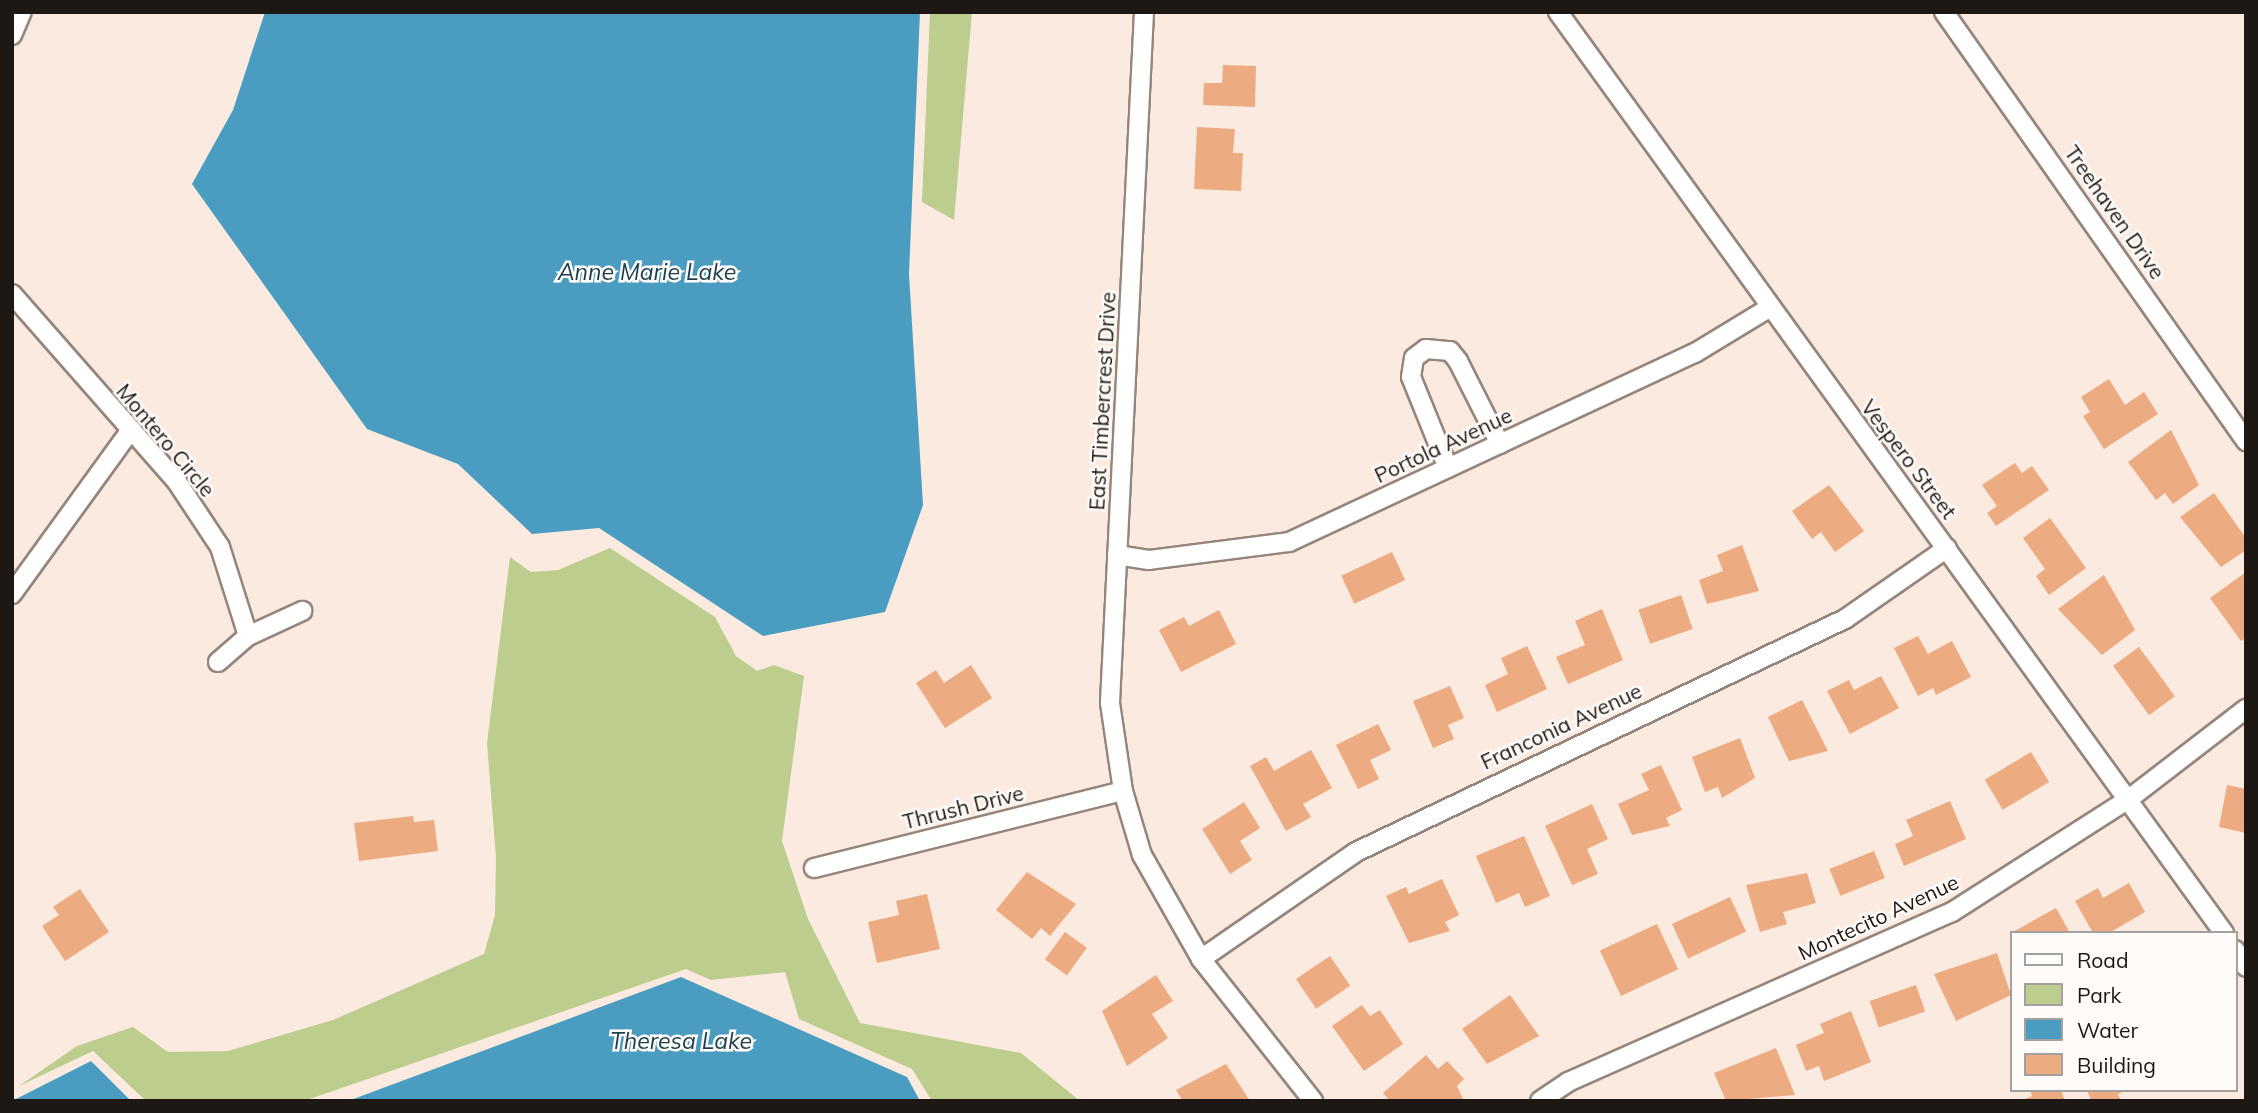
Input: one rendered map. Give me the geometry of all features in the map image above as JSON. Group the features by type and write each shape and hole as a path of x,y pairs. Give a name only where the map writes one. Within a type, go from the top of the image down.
{"street":[{"path":"12,35 22,12"},
{"name":"East Timbercrest Drive","path":"1144,12 1110,703 1123,791 1142,855 1201,959 1312,1101"},
{"name":"Vespero Street","path":"1558,12 1769,308 1947,548 2223,931"},
{"name":"Treehaven Drive","path":"1944,12 2246,441"},
{"name":"Montero Circle","path":"12,294 177,482 220,547 248,636"},
{"name":"Portola Avenue","path":"1118,555 1149,560 1289,542 1695,353 1769,308"},
{"path":"1448,468 1411,377 1414,358 1426,349 1450,351 1458,361 1500,444"},
{"path":"12,594 130,431"},
{"name":"Franconia Avenue","path":"1201,959 1356,852 1845,619 1947,548"},
{"path":"218,662 248,636 302,611"},
{"name":"Montecito Avenue","path":"1540,1101 1568,1082 1952,912 2129,799 2246,709"},
{"name":"Thrush Drive","path":"814,868 1123,791"}],"green space":[{"path":"930,12 972,12 954,220 922,202"},
{"path":"610,548 715,617 736,656 757,671 774,665 804,676 782,841 808,919 860,1023 1021,1053 1080,1101 932,1101 912,1069 799,1019 785,972 711,980 686,969 304,1101 146,1101 93,1051 19,1086 77,1046 133,1027 168,1052 228,1051 333,1020 484,954 495,915 496,857 487,743 510,557 531,572 558,570"}],"water":[{"name":"Anne Marie Lake","path":"265,12 920,12 909,274 923,505 885,612 763,636 599,528 532,534 458,464 367,429 192,184 233,110"},
{"name":"Theresa Lake","path":"681,977 907,1077 920,1101 348,1101"},
{"path":"91,1061 131,1101 12,1101"}],"building":[{"path":"1223,65 1256,66 1255,107 1203,105 1204,83 1222,83"},
{"path":"1197,127 1235,129 1233,153 1243,153 1241,191 1194,189"},
{"path":"2109,379 2125,405 2144,392 2158,414 2104,449 2083,416 2090,412 2081,397"},
{"path":"2171,430 2199,485 2173,504 2165,493 2156,500 2128,462"},
{"path":"2015,463 2022,473 2032,466 2049,490 1996,526 1987,513 1997,506 1982,485"},
{"path":"1829,485 1864,531 1835,552 1821,532 1812,539 1792,511"},
{"path":"2214,493 2246,538 2246,550 2221,567 2180,517"},
{"path":"2050,518 2086,568 2049,595 2036,576 2045,569 2023,538"},
{"path":"1742,545 1759,591 1707,604 1699,580 1723,571 1717,555"},
{"path":"1392,552 1405,580 1354,604 1341,576"},
{"path":"2246,572 2246,638 2241,641 2210,598"},
{"path":"2104,575 2135,630 2102,655 2058,609"},
{"path":"1681,595 1693,629 1650,644 1638,610"},
{"path":"1602,609 1623,660 1568,684 1556,657 1585,645 1575,621"},
{"path":"1219,610 1236,644 1181,672 1159,630 1184,617 1189,626"},
{"path":"1918,636 1928,654 1952,641 1971,677 1936,695 1933,688 1918,696 1894,648"},
{"path":"1527,646 1547,689 1497,712 1485,685 1508,674 1501,658"},
{"path":"2139,647 2175,696 2149,715 2113,666"},
{"path":"971,665 992,698 945,728 916,683 936,670 944,683"},
{"path":"1881,676 1899,708 1850,734 1827,691 1849,680 1854,690"},
{"path":"1450,686 1464,718 1448,725 1454,739 1433,748 1413,701"},
{"path":"1802,700 1828,751 1789,761 1768,717"},
{"path":"1378,724 1391,750 1370,760 1379,779 1358,789 1336,745"},
{"path":"1740,738 1755,778 1722,798 1718,787 1705,792 1692,757"},
{"path":"1311,750 1332,788 1303,804 1311,817 1286,831 1250,766 1266,757 1274,771"},
{"path":"2031,752 2049,782 2003,810 1985,780"},
{"path":"1661,765 1682,810 1666,818 1670,826 1632,835 1618,804 1649,790 1641,774"},
{"path":"2227,785 2246,789 2246,833 2219,827"},
{"path":"1950,801 1966,839 1904,866 1895,844 1913,836 1906,820"},
{"path":"1244,802 1260,828 1240,841 1252,860 1230,874 1202,829"},
{"path":"1592,804 1608,839 1587,849 1598,874 1572,885 1545,826"},
{"path":"413,816 414,822 434,820 438,851 359,861 354,823"},
{"path":"1524,836 1550,896 1525,907 1519,893 1496,903 1476,856"},
{"path":"1874,851 1885,878 1840,896 1829,869"},
{"path":"1027,872 1076,904 1050,936 1041,928 1032,939 996,910"},
{"path":"1807,873 1816,903 1783,912 1787,924 1760,932 1746,885"},
{"path":"1442,879 1459,915 1445,922 1450,931 1409,943 1386,896 1406,887 1409,894"},
{"path":"2129,883 2145,912 2112,931 2092,931 2075,901 2098,888 2103,898"},
{"path":"80,889 109,932 65,961 42,926 59,915 53,907"},
{"path":"927,894 940,949 877,963 868,922 899,915 896,901"},
{"path":"1730,897 1746,931 1688,958 1672,924"},
{"path":"2056,908 2069,931 2015,931"},
{"path":"1657,924 1678,969 1621,996 1600,951"},
{"path":"1065,932 1087,948 1067,975 1045,960"},
{"path":"1997,953 2010,995 1956,1021 1934,974"},
{"path":"1330,956 1350,986 1316,1009 1296,979"},
{"path":"1156,975 1173,1001 1152,1014 1168,1038 1127,1066 1102,1011"},
{"path":"1916,985 1925,1011 1879,1027 1870,1001"},
{"path":"1510,995 1539,1036 1487,1064 1462,1029"},
{"path":"1362,1005 1370,1016 1380,1010 1403,1044 1364,1071 1332,1026"},
{"path":"1851,1011 1871,1062 1824,1081 1819,1066 1806,1071 1796,1045 1824,1033 1820,1024"},
{"path":"1776,1048 1795,1095 1726,1101 1714,1073"},
{"path":"1426,1055 1438,1069 1447,1061 1464,1079 1457,1086 1464,1101 1390,1101 1383,1093"},
{"path":"1226,1064 1250,1101 1183,1101 1176,1090"},
{"path":"2031,1092 2062,1092 2065,1101 2021,1101 2032,1096"},
{"path":"2088,1092 2122,1092 2118,1094 2121,1101 2091,1101"}]}
